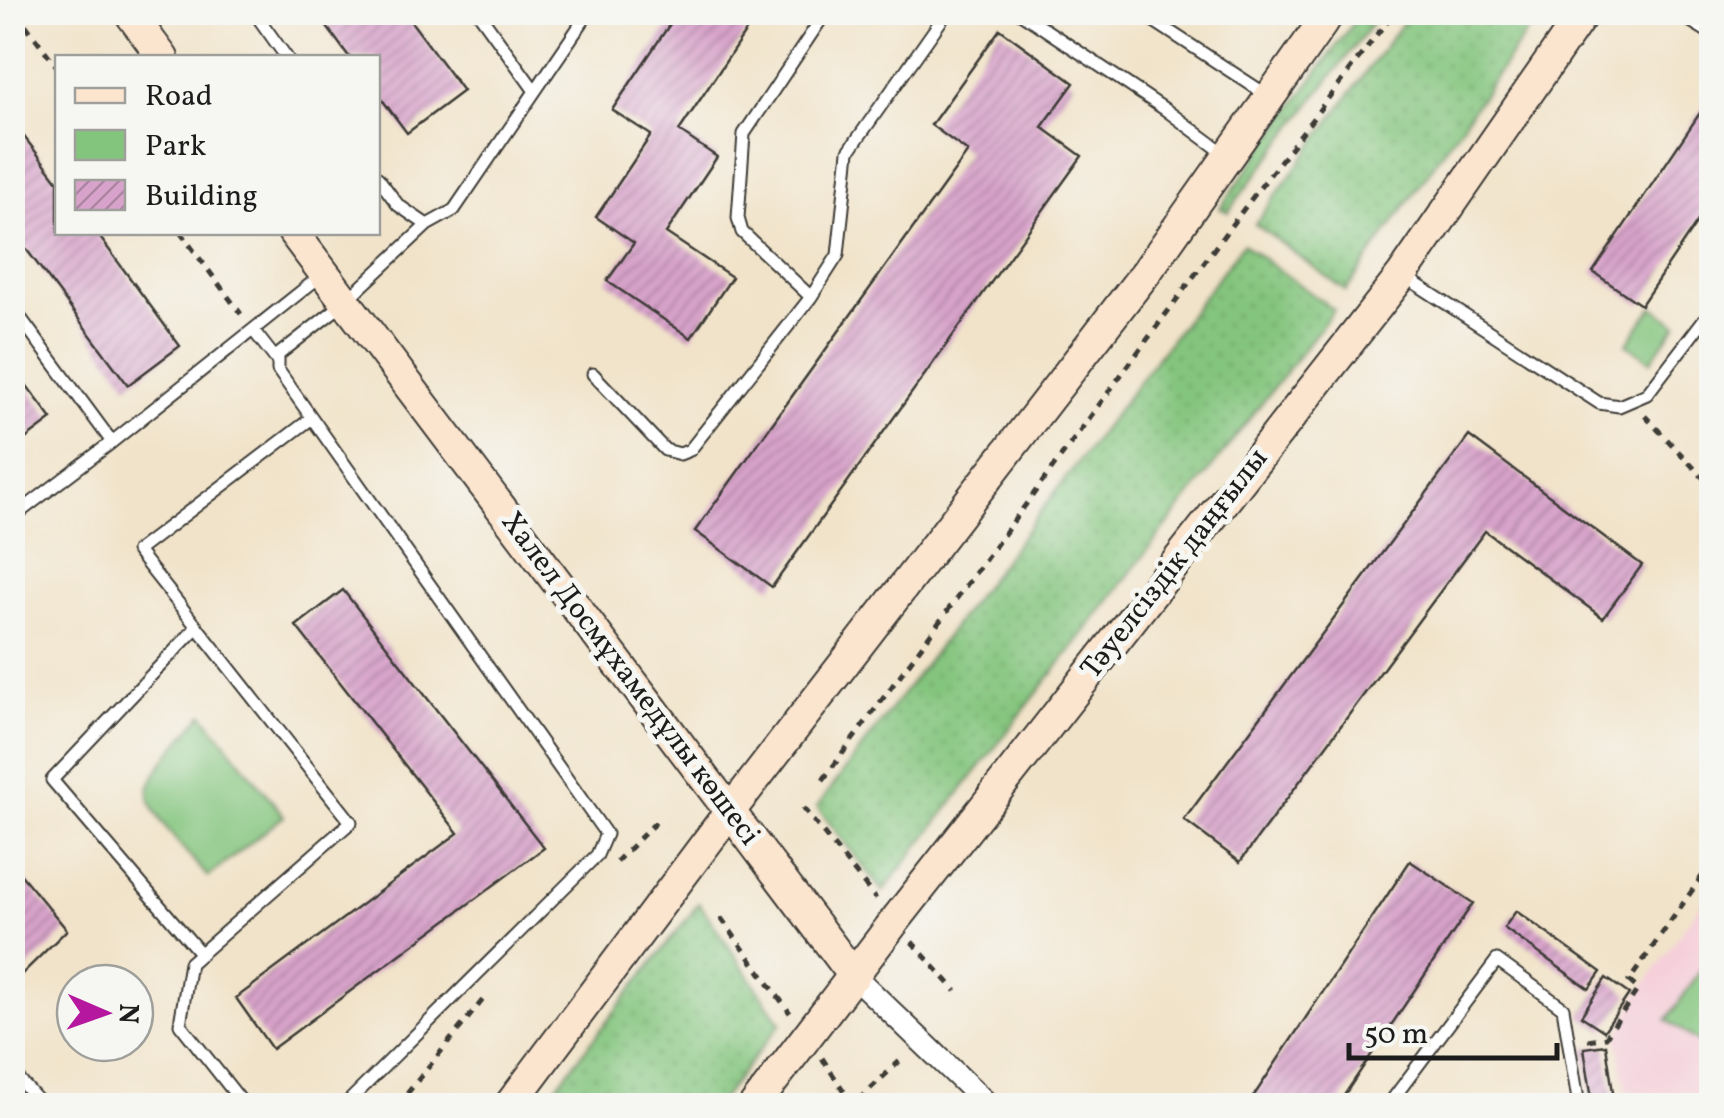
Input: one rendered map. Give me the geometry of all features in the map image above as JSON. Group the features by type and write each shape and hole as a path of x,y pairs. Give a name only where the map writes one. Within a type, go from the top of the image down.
{"street":[{"path":"129,12 161,55"},
{"path":"509,1106 730,810 1147,271 1330,12"},
{"name":"Тәуелсіздік даңғылы","path":"754,1106 1402,275 1584,12"},
{"name":"Халел Досмұхамедұлы көшесі","path":"294,235 854,976 989,1106"}],"lane":[{"path":"254,12 286,55"},
{"path":"478,12 536,92"},
{"path":"344,1106 598,855 606,834 278,370 278,355 344,303 427,225 454,210 589,12"},
{"path":"811,297 742,232 738,218 744,134 826,12"},
{"path":"594,374 665,450 680,454 690,450 811,297 838,255 849,151 947,12"},
{"path":"1019,12 1228,156"},
{"path":"1140,12 1270,97"},
{"path":"1676,12 1712,34"},
{"path":"380,181 398,205 427,225"},
{"path":"12,518 323,274"},
{"path":"1402,275 1599,403 1619,406 1648,394 1712,308"},
{"path":"12,307 17,324 112,442"},
{"path":"252,330 278,362"},
{"path":"245,1106 180,1024 190,963 351,822 137,550 312,418"},
{"path":"198,626 52,780 201,954"},
{"path":"1391,1106 1497,960 1563,1008 1579,1106"},
{"path":"12,1072 42,1106"}],"path":[{"path":"16,12 55,64"},
{"path":"824,780 1230,227 1394,12"},
{"path":"182,235 252,330"},
{"path":"1630,401 1712,488"},
{"path":"614,864 656,822"},
{"path":"1569,1043 1606,1037 1638,989 1629,981 1712,862"},
{"path":"396,1106 490,992"}],"shaded area":[{"path":"1711,889 1711,1105 1647,1105 1626,1091 1617,1040 1637,996"}],"green space":[{"path":"1410,12 1540,13 1346,291 1255,224"},
{"path":"1360,13 1380,13 1228,212 1220,208"},
{"path":"1243,244 1334,310 883,892 817,807"},
{"path":"1653,307 1677,324 1651,361 1627,344"},
{"path":"203,714 284,816 208,877 163,824 149,792 163,763"},
{"path":"699,903 781,1023 717,1105 542,1105"},
{"path":"1711,955 1711,1051 1667,1020"}],"building":[{"path":"316,12 404,12 463,91 407,133 380,97 380,55 348,55"},
{"path":"678,12 759,12 679,131 717,157 666,233 732,277 691,338 607,281 634,243 596,217 651,135 612,110"},
{"path":"1000,29 1074,83 1042,127 1082,156 772,587 695,531 968,152 931,125"},
{"path":"1712,95 1712,200 1641,305 1593,272"},
{"path":"12,121 55,177 55,235 98,235 180,346 128,385 12,230"},
{"path":"12,366 52,419 12,449"},
{"path":"1469,436 1642,565 1603,618 1485,531 1240,862 1184,820"},
{"path":"343,590 544,848 272,1049 236,998 458,833 296,626"},
{"path":"1410,861 1473,903 1337,1106 1247,1106"},
{"path":"12,864 67,930 22,974 12,962"},
{"path":"1516,911 1601,972 1589,989 1504,928"},
{"path":"1606,978 1629,994 1604,1031 1581,1016"},
{"path":"1606,1045 1615,1106 1593,1106 1584,1048"}]}
